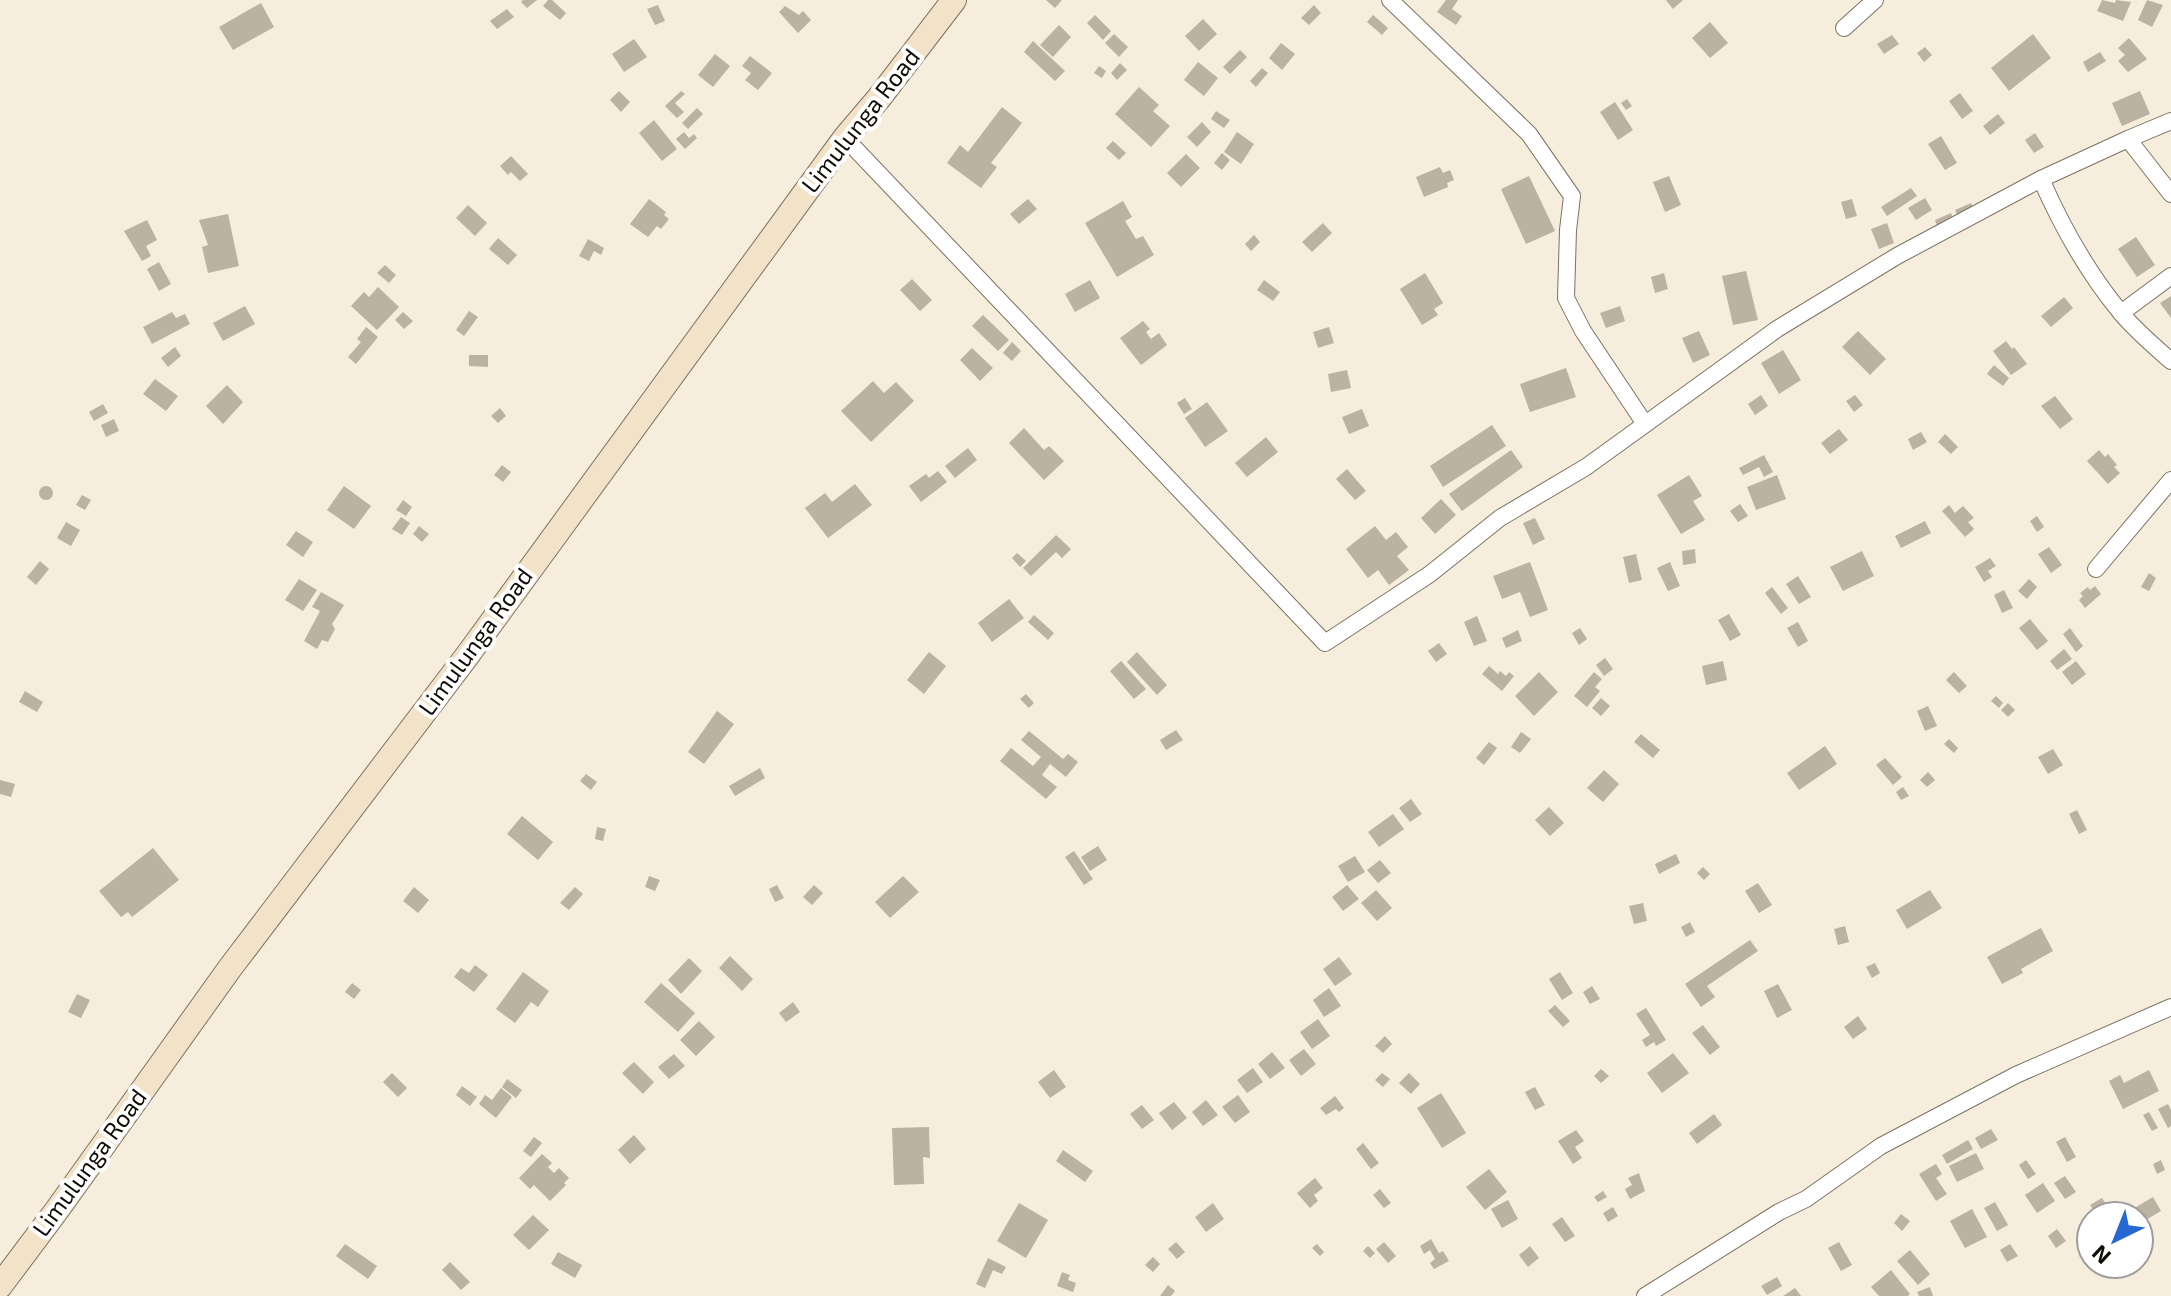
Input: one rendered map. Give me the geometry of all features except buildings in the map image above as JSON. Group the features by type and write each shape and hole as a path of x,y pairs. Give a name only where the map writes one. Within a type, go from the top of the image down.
{"main road":[{"name":"Limulunga Road","path":"0,1286 230,968 467,656 845,138 954,0"}],"street":[{"path":"1390,0 1529,134 1572,196 1566,298 1583,331 1645,424"},
{"path":"1844,28 1875,0"},
{"path":"845,138 1325,643 1430,574 1500,518 1586,467 1777,329 1897,256 2041,179 2171,121"},
{"path":"2128,139 2171,194"},
{"path":"2041,179 2075,247 2121,313 2171,361"},
{"path":"2121,313 2171,276"},
{"path":"2096,569 2171,480"},
{"path":"1645,1296 1779,1212 1806,1199 1881,1146 2016,1075 2171,1007"}]}
